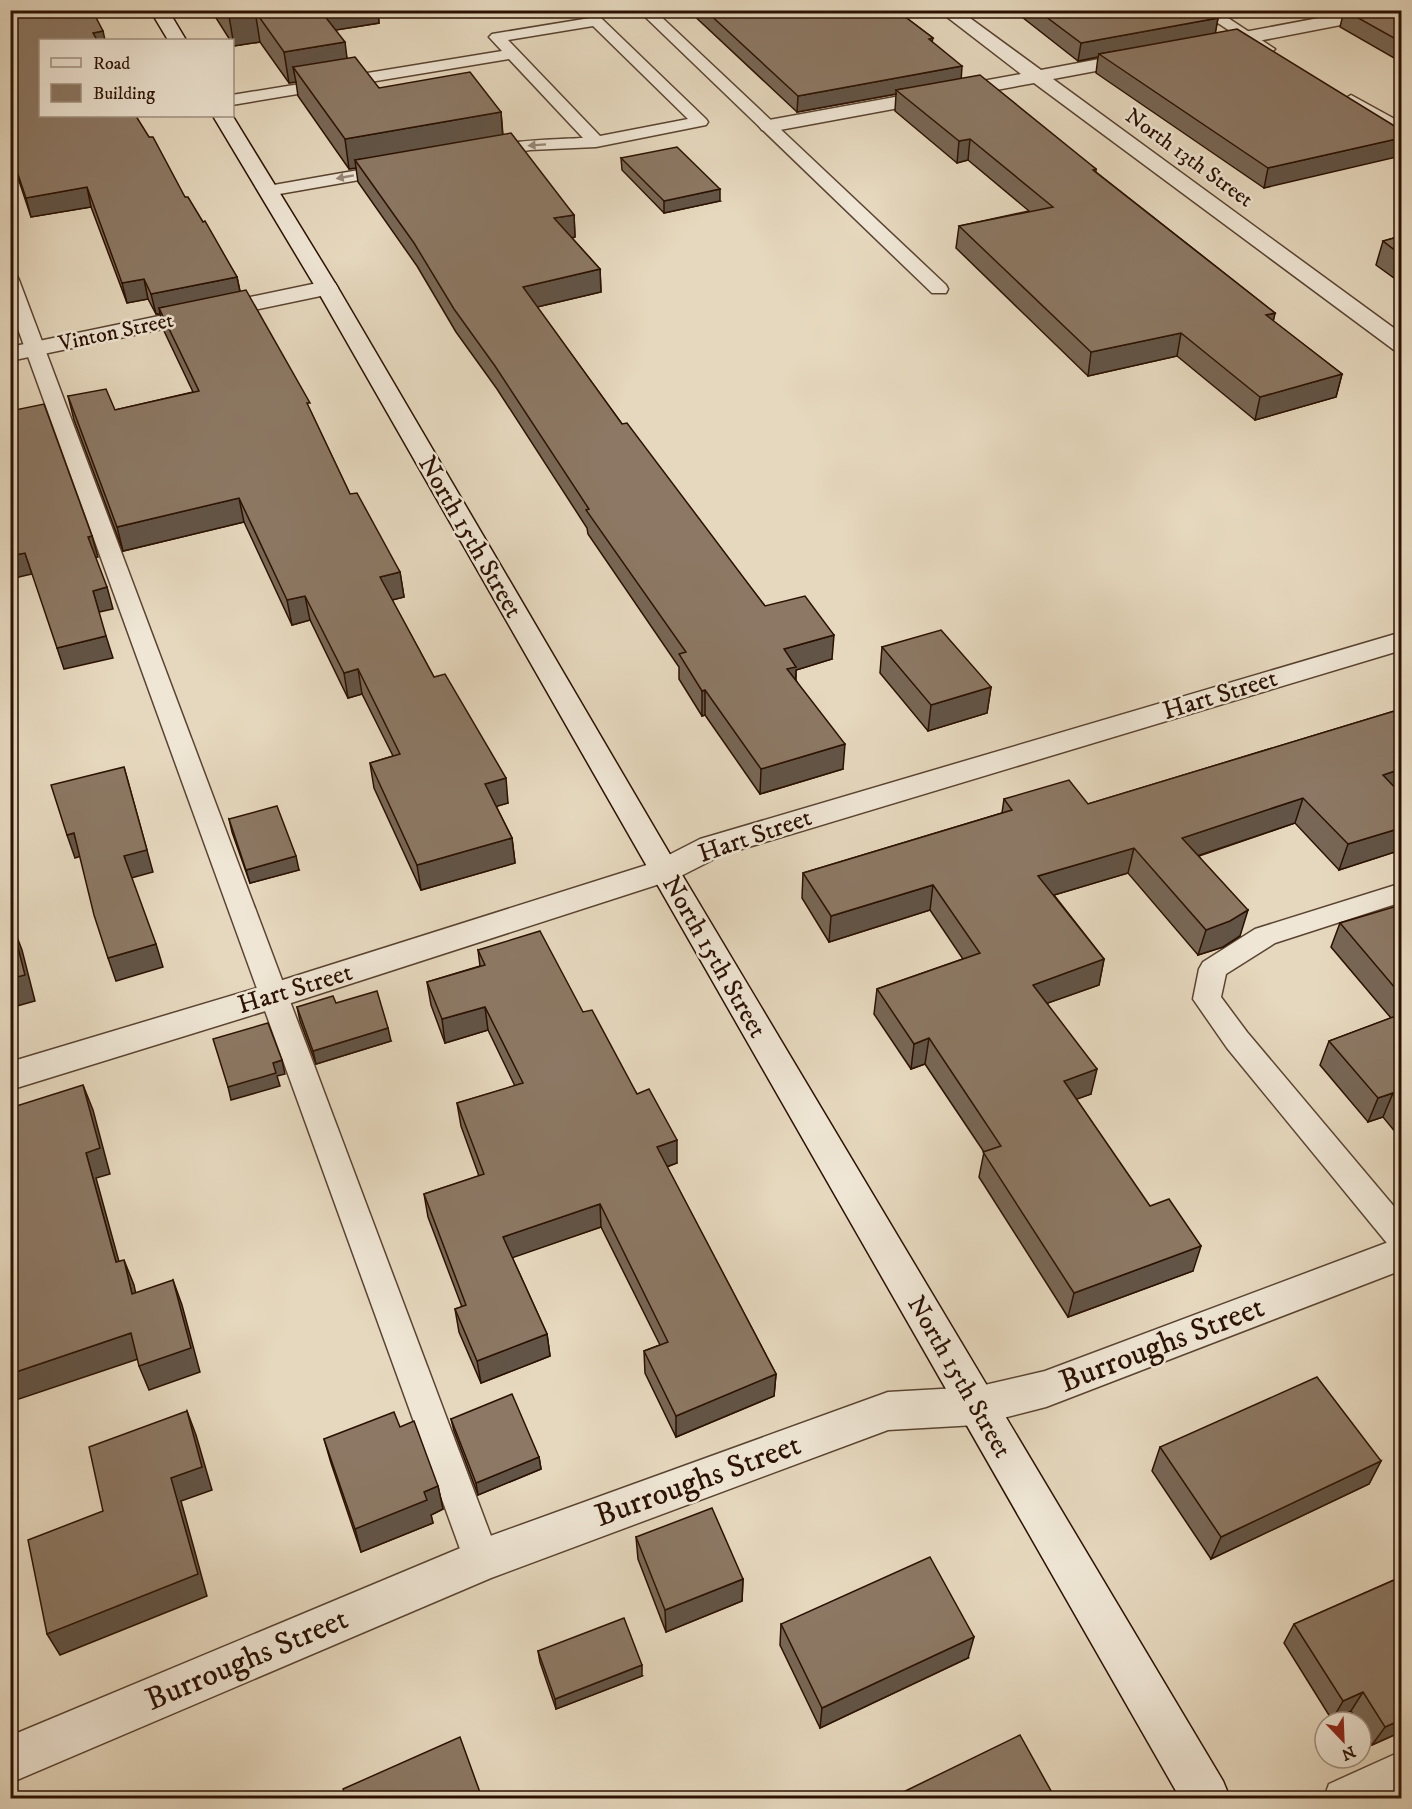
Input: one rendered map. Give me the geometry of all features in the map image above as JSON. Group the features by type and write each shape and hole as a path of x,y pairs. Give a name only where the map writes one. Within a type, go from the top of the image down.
{"street":[{"path":"159,10 176,39"},
{"name":"North 13th Street","path":"947,10 1401,345"},
{"path":"1190,48 1392,10"},
{"path":"769,126 1155,55"},
{"name":"North 15th Street","path":"224,117 327,288 664,871 1206,1798"},
{"name":"Vinton Street","path":"10,354 327,288"},
{"name":"Hart Street","path":"10,1076 273,996 664,871 711,847 1401,641"},
{"name":"Burroughs Street","path":"10,1761 482,1560 888,1411 976,1406 1046,1389 1401,1253"}],"lane":[{"path":"645,10 939,289"},
{"path":"1204,10 1279,56"},
{"path":"472,155 530,145 596,142 699,122 596,21 497,37 596,142"},
{"path":"234,100 513,54"},
{"path":"1340,93 1401,130"},
{"path":"268,191 413,165"},
{"path":"10,280 38,348 273,996 482,1560"},
{"path":"1401,892 1265,936 1213,969 1207,999 1237,1040 1401,1239"},
{"path":"1343,1798 1401,1770"}],"building":[{"path":"10,10 92,10 103,31 93,33 96,39 39,39 39,117 137,117 149,137 153,137 185,197 188,197 203,222 205,221 237,277 151,294 144,279 122,283 87,187 26,198 10,151"},
{"path":"225,10 320,10 345,42 284,52 255,11 229,16"},
{"path":"705,10 896,10 933,38 929,39 962,66 798,96"},
{"path":"1037,10 1206,10 1218,18 1081,43"},
{"path":"1344,10 1401,10 1401,42"},
{"path":"1237,29 1401,130 1401,138 1268,168 1099,54"},
{"path":"355,57 379,88 470,72 501,112 345,139 293,67"},
{"path":"980,75 1096,169 1093,170 1275,313 1266,315 1342,374 1260,397 1181,333 1091,352 959,226 1053,207 970,139 959,141 896,90"},
{"path":"511,133 574,215 554,218 600,269 523,287 622,424 627,423 765,606 805,596 834,635 784,649 796,667 787,669 845,744 761,769 705,690 702,691 679,654 686,652 586,510 589,509 495,366 454,309 414,243 355,160"},
{"path":"677,147 720,189 664,201 621,158"},
{"path":"1401,236 1401,255 1383,241"},
{"path":"246,290 310,403 307,403 350,494 357,493 400,572 380,577 434,677 445,674 506,778 485,784 512,838 417,865 370,763 400,754 358,669 344,673 305,596 287,600 239,498 117,527 68,396 106,389 115,410 199,391 159,308"},
{"path":"44,404 92,536 88,537 107,587 93,591 106,636 57,648 25,553 10,556 10,411"},
{"path":"941,630 991,687 931,705 882,647"},
{"path":"1401,709 1401,769 1383,775 1401,794 1401,828 1348,844 1303,798 1182,838 1248,910 1230,921 1206,930 1134,848 1038,876 1104,959 1033,985 1097,1069 1064,1081 1150,1206 1169,1199 1201,1246 1074,1293 983,1152 1001,1146 929,1038 914,1044 877,989 980,953 933,885 831,916 803,873 1012,810 1004,799 1069,780 1088,804"},
{"path":"124,767 147,850 124,856 156,944 108,958 94,915 74,833 67,835 51,785"},
{"path":"277,806 296,856 246,870 229,819"},
{"path":"1397,906 1401,911 1401,995 1340,923"},
{"path":"12,924 25,975 10,979 10,925"},
{"path":"540,931 583,1012 592,1010 637,1094 649,1089 677,1140 657,1147 776,1374 676,1416 644,1351 668,1342 600,1204 503,1237 547,1334 477,1361 455,1309 466,1305 424,1194 484,1174 457,1103 523,1083 485,1007 442,1019 427,982 485,965 478,950"},
{"path":"377,991 388,1028 313,1051 297,1007 333,996 336,1003"},
{"path":"1401,1014 1401,1103 1393,1093 1378,1098 1329,1041"},
{"path":"268,1023 282,1060 273,1063 276,1073 228,1087 213,1039"},
{"path":"83,1085 100,1148 86,1153 116,1262 124,1260 132,1294 173,1280 191,1348 139,1366 131,1333 10,1374 10,1108"},
{"path":"1317,1377 1381,1461 1221,1537 1160,1447"},
{"path":"512,1394 539,1457 476,1483 451,1419"},
{"path":"187,1411 202,1467 171,1478 198,1574 47,1634 28,1540 103,1511 89,1447"},
{"path":"394,1412 400,1427 414,1421 438,1486 424,1492 427,1500 355,1529 324,1439"},
{"path":"712,1508 743,1579 665,1610 636,1537"},
{"path":"930,1557 974,1637 822,1708 781,1624"},
{"path":"1401,1577 1401,1720 1385,1727 1363,1692 1343,1701 1294,1624"},
{"path":"624,1618 642,1665 555,1699 538,1651"},
{"path":"1020,1735 1055,1798 891,1798"},
{"path":"460,1737 482,1798 346,1798 343,1789"}]}
